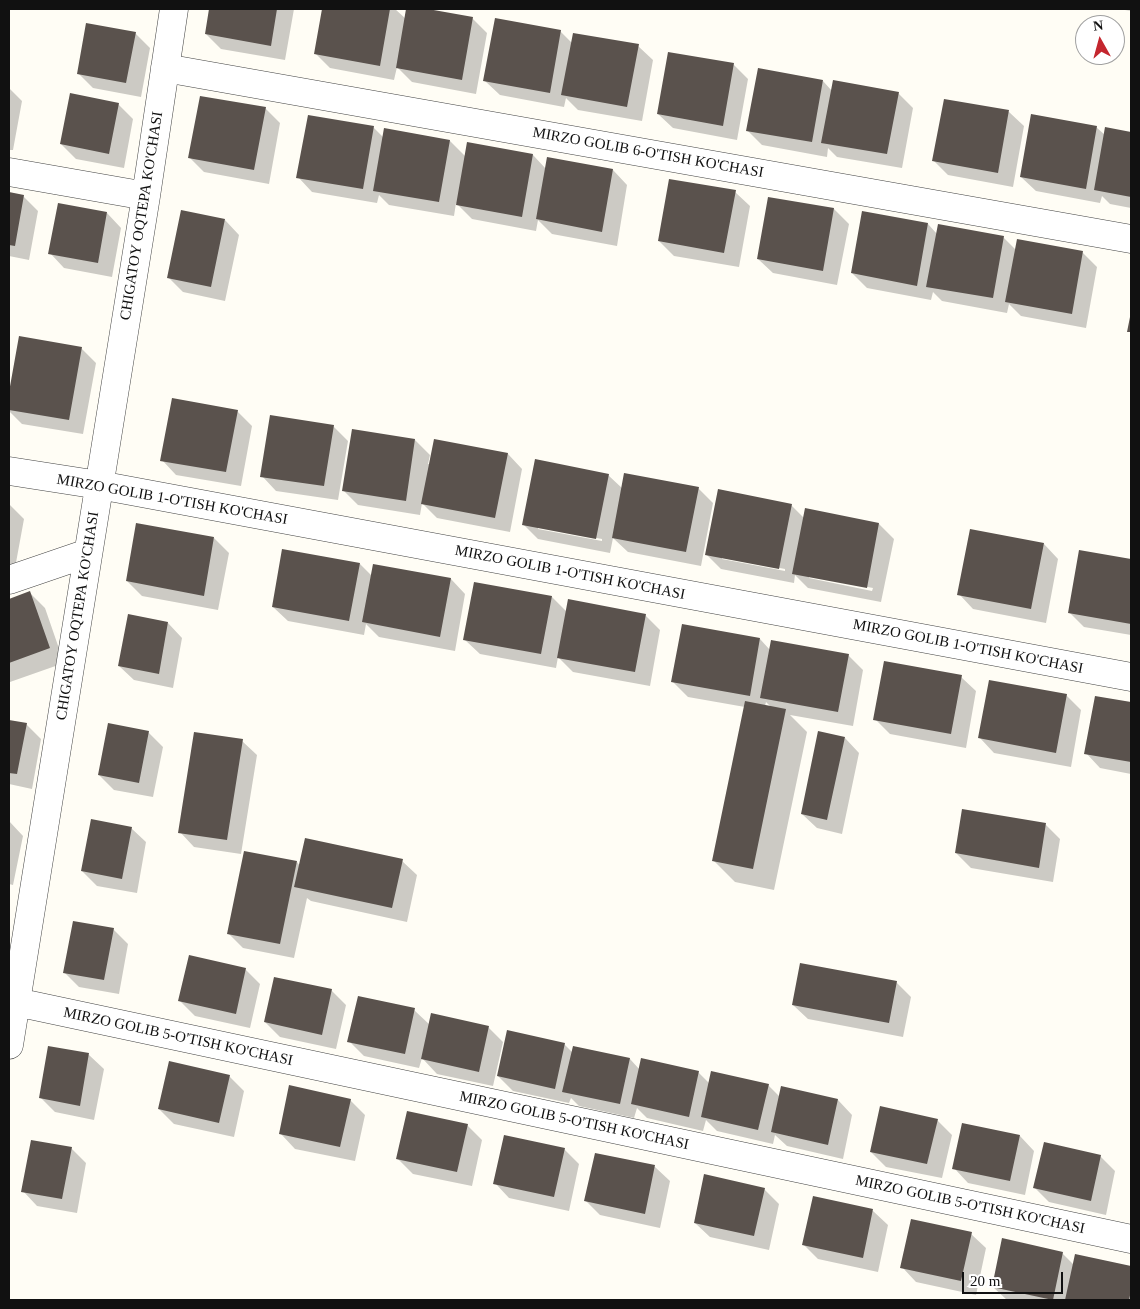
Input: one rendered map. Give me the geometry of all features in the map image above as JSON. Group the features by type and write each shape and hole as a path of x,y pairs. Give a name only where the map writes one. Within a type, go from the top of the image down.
{"street":[{"name":"CHIGATOY OQTEPA KO'CHASI","path":"9,1045 146,196 174,9"},
{"name":"MIRZO GOLIB 6-O'TISH KO'CHASI","path":"165,68 1131,239"},
{"path":"9,172 146,196"},
{"name":"MIRZO GOLIB 1-O'TISH KO'CHASI","path":"9,471 99,485 1131,677"},
{"path":"9,580 88,553"},
{"name":"MIRZO GOLIB 5-O'TISH KO'CHASI","path":"16,1002 1131,1239"}],"building":[{"path":"209,9 277,9 271,46 205,34"},
{"path":"322,9 390,9 380,66 314,54"},
{"path":"406,9 428,9 473,17 462,80 396,68"},
{"path":"495,18 561,30 550,93 483,81"},
{"path":"86,23 136,32 126,83 77,74"},
{"path":"573,33 639,44 627,107 561,95"},
{"path":"668,52 734,63 723,126 657,114"},
{"path":"758,68 823,80 812,142 746,131"},
{"path":"833,80 899,92 887,154 821,143"},
{"path":"70,93 119,103 109,154 60,144"},
{"path":"200,96 266,107 254,170 188,158"},
{"path":"944,99 1009,110 998,173 932,161"},
{"path":"1031,114 1097,126 1086,189 1020,177"},
{"path":"308,115 374,126 363,189 296,178"},
{"path":"1105,127 1131,132 1131,197 1094,190"},
{"path":"384,128 450,140 439,202 373,191"},
{"path":"467,142 533,154 522,217 456,205"},
{"path":"547,157 613,169 602,232 536,219"},
{"path":"669,179 736,190 724,253 658,241"},
{"path":"9,192 24,195 15,246 9,245"},
{"path":"768,197 834,208 823,271 757,259"},
{"path":"58,203 107,212 98,263 48,254"},
{"path":"181,210 225,219 211,287 167,278"},
{"path":"862,211 928,223 917,286 851,273"},
{"path":"938,224 1004,236 993,298 926,287"},
{"path":"1017,239 1083,251 1072,314 1005,302"},
{"path":"1130,317 1131,332 1127,332"},
{"path":"19,336 82,347 69,420 9,410 9,392"},
{"path":"172,398 238,410 226,472 160,461"},
{"path":"270,415 334,425 324,486 260,477"},
{"path":"352,429 415,439 406,501 342,491"},
{"path":"434,439 508,453 495,518 421,504"},
{"path":"535,459 609,474 596,539 522,525"},
{"path":"624,473 699,487 686,552 612,538"},
{"path":"718,489 792,504 779,569 705,555"},
{"path":"805,508 879,523 867,588 792,574"},
{"path":"136,523 214,537 204,596 126,581"},
{"path":"970,529 1044,543 1031,609 957,595"},
{"path":"282,549 360,563 349,621 272,607"},
{"path":"1079,550 1131,559 1131,624 1068,613"},
{"path":"373,564 451,578 440,637 362,622"},
{"path":"474,582 552,596 541,654 463,640"},
{"path":"30,591 50,648 9,663 9,599"},
{"path":"568,599 646,614 635,672 557,658"},
{"path":"128,614 168,622 159,674 118,666"},
{"path":"682,624 760,638 750,696 671,682"},
{"path":"771,640 849,654 838,712 760,698"},
{"path":"884,661 962,675 951,734 873,720"},
{"path":"989,680 1067,694 1056,753 978,738"},
{"path":"1095,696 1131,702 1131,762 1084,754"},
{"path":"745,701 786,709 753,869 712,861"},
{"path":"9,720 27,723 17,774 9,773"},
{"path":"108,723 149,731 139,783 98,775"},
{"path":"818,731 845,737 827,820 801,814"},
{"path":"194,732 243,739 227,840 178,833"},
{"path":"962,809 1046,823 1039,868 955,853"},
{"path":"91,819 132,827 122,879 81,871"},
{"path":"305,838 403,859 392,908 294,887"},
{"path":"244,851 297,861 280,944 227,934"},
{"path":"73,921 114,928 104,980 63,973"},
{"path":"189,955 246,968 236,1014 178,1001"},
{"path":"800,963 897,981 889,1023 792,1005"},
{"path":"274,977 332,989 322,1035 264,1022"},
{"path":"358,996 415,1008 405,1054 347,1042"},
{"path":"431,1013 489,1026 479,1072 421,1059"},
{"path":"507,1030 565,1043 555,1089 497,1076"},
{"path":"48,1046 89,1053 80,1106 39,1098"},
{"path":"573,1046 630,1058 620,1104 562,1092"},
{"path":"641,1058 699,1071 689,1117 631,1104"},
{"path":"169,1061 230,1075 219,1123 158,1109"},
{"path":"711,1071 769,1084 758,1130 701,1117"},
{"path":"289,1085 351,1099 340,1147 279,1134"},
{"path":"781,1086 838,1099 828,1145 771,1132"},
{"path":"880,1106 938,1119 927,1164 870,1152"},
{"path":"407,1111 468,1124 457,1172 396,1159"},
{"path":"962,1123 1020,1135 1010,1181 952,1169"},
{"path":"504,1135 565,1148 554,1197 493,1184"},
{"path":"31,1140 72,1147 62,1199 21,1192"},
{"path":"1044,1142 1101,1155 1091,1201 1033,1188"},
{"path":"595,1153 655,1165 645,1214 584,1201"},
{"path":"704,1174 765,1188 754,1236 694,1223"},
{"path":"813,1196 873,1209 863,1258 802,1245"},
{"path":"911,1219 972,1232 961,1281 900,1268"},
{"path":"1002,1238 1063,1252 1053,1300 992,1287"},
{"path":"1075,1254 1131,1266 1129,1300 1065,1300"}]}
